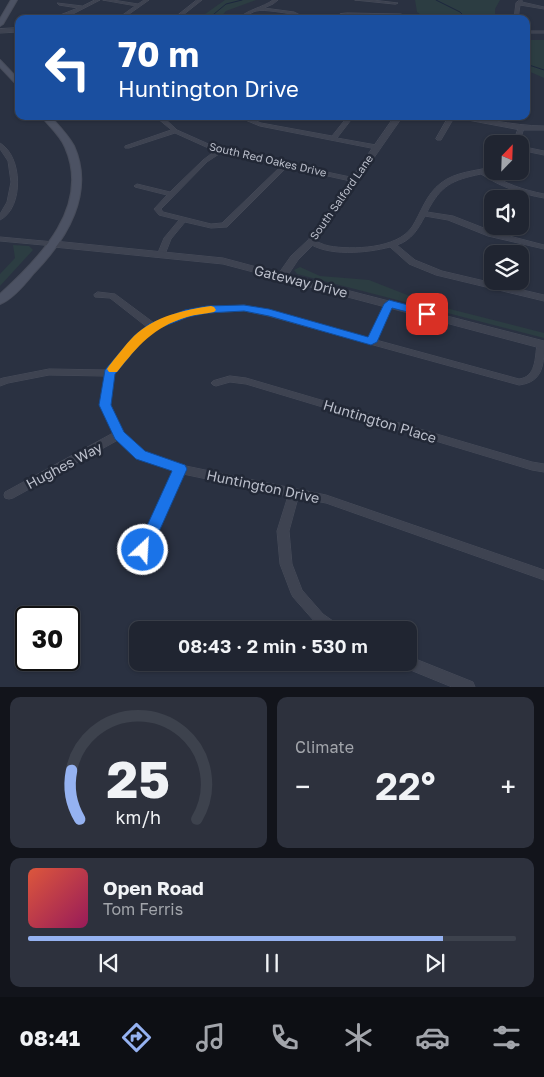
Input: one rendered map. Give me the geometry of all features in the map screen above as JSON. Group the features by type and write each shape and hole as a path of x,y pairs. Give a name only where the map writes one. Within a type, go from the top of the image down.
{"main road":[{"path":"0,24 14,0"},
{"path":"0,62 15,80"},
{"path":"0,300 24,279 54,244 64,229 74,203 77,177 76,166 69,146 48,120"}],"street":[{"path":"64,15 98,0"},
{"path":"105,0 138,5"},
{"path":"124,15 147,0"},
{"path":"180,15 200,0"},
{"path":"245,15 276,0"},
{"path":"357,0 396,1 397,11 401,15"},
{"path":"517,15 520,2 544,8"},
{"path":"59,4 80,8"},
{"path":"258,9 298,15"},
{"path":"342,15 401,15"},
{"path":"0,31 15,30"},
{"path":"530,32 544,32"},
{"name":"South Red Oakes Drive","path":"163,120 175,131 220,151 355,180"},
{"path":"250,120 260,124 376,147"},
{"path":"334,138 348,120"},
{"name":"South Salford Lane","path":"282,276 294,258 311,242 396,120"},
{"path":"439,139 450,120"},
{"path":"475,120 521,128 544,128"},
{"path":"519,135 521,128"},
{"path":"127,147 175,131"},
{"path":"0,145 10,156 14,188 7,212 0,218"},
{"path":"529,150 544,153"},
{"path":"220,151 205,161 157,208 161,214 211,226 224,225 286,165"},
{"path":"311,242 330,248 355,249 392,245 412,233 434,192 446,182 460,176 483,172 496,182 516,190 544,196"},
{"path":"137,186 171,194"},
{"path":"424,213 450,218 491,234 544,247"},
{"path":"160,255 168,238 183,220"},
{"path":"0,239 54,244"},
{"name":"Gateway Drive","path":"54,244 222,261 543,345"},
{"path":"392,245 412,262 439,274 544,298"},
{"path":"98,295 112,296 153,326"},
{"path":"371,342 389,304"},
{"path":"0,383 49,372 110,373 138,339 153,326 185,314 207,310 244,308 269,313 519,382 529,382 534,378 543,345"},
{"name":"Huntington Drive","path":"110,373 105,405 119,435 141,455 180,469 326,499 544,575"},
{"name":"Huntington Place","path":"216,383 230,379 246,381 544,468"},
{"name":"Hughes Way","path":"9,495 119,435"},
{"path":"143,550 180,469"},
{"path":"294,493 283,531 286,564 298,593 323,621"},
{"path":"417,666 468,687"}],"shaded area":[{"path":"225,0 256,0 226,11 222,15 204,15"},
{"path":"415,0 500,0 495,9 495,15 421,15 417,12"},
{"path":"530,40 544,40 544,78 530,72"},
{"path":"13,245 29,246 33,250 0,286 0,274 15,258"},
{"path":"300,267 320,276 369,280 430,304 544,333 544,338 297,274 294,270"}],"waterway":[{"path":"213,15 226,4 242,0"},
{"path":"436,0 463,15"},
{"path":"530,65 544,70"}],"slow traffic":[{"path":"113,369 138,339 153,326 185,314 211,310"}],"route":[{"path":"143,550 180,469 141,455 119,435 105,405 110,373 138,339 153,326 185,314 207,310 244,308 269,313 371,342 389,304 427,314"}]}
